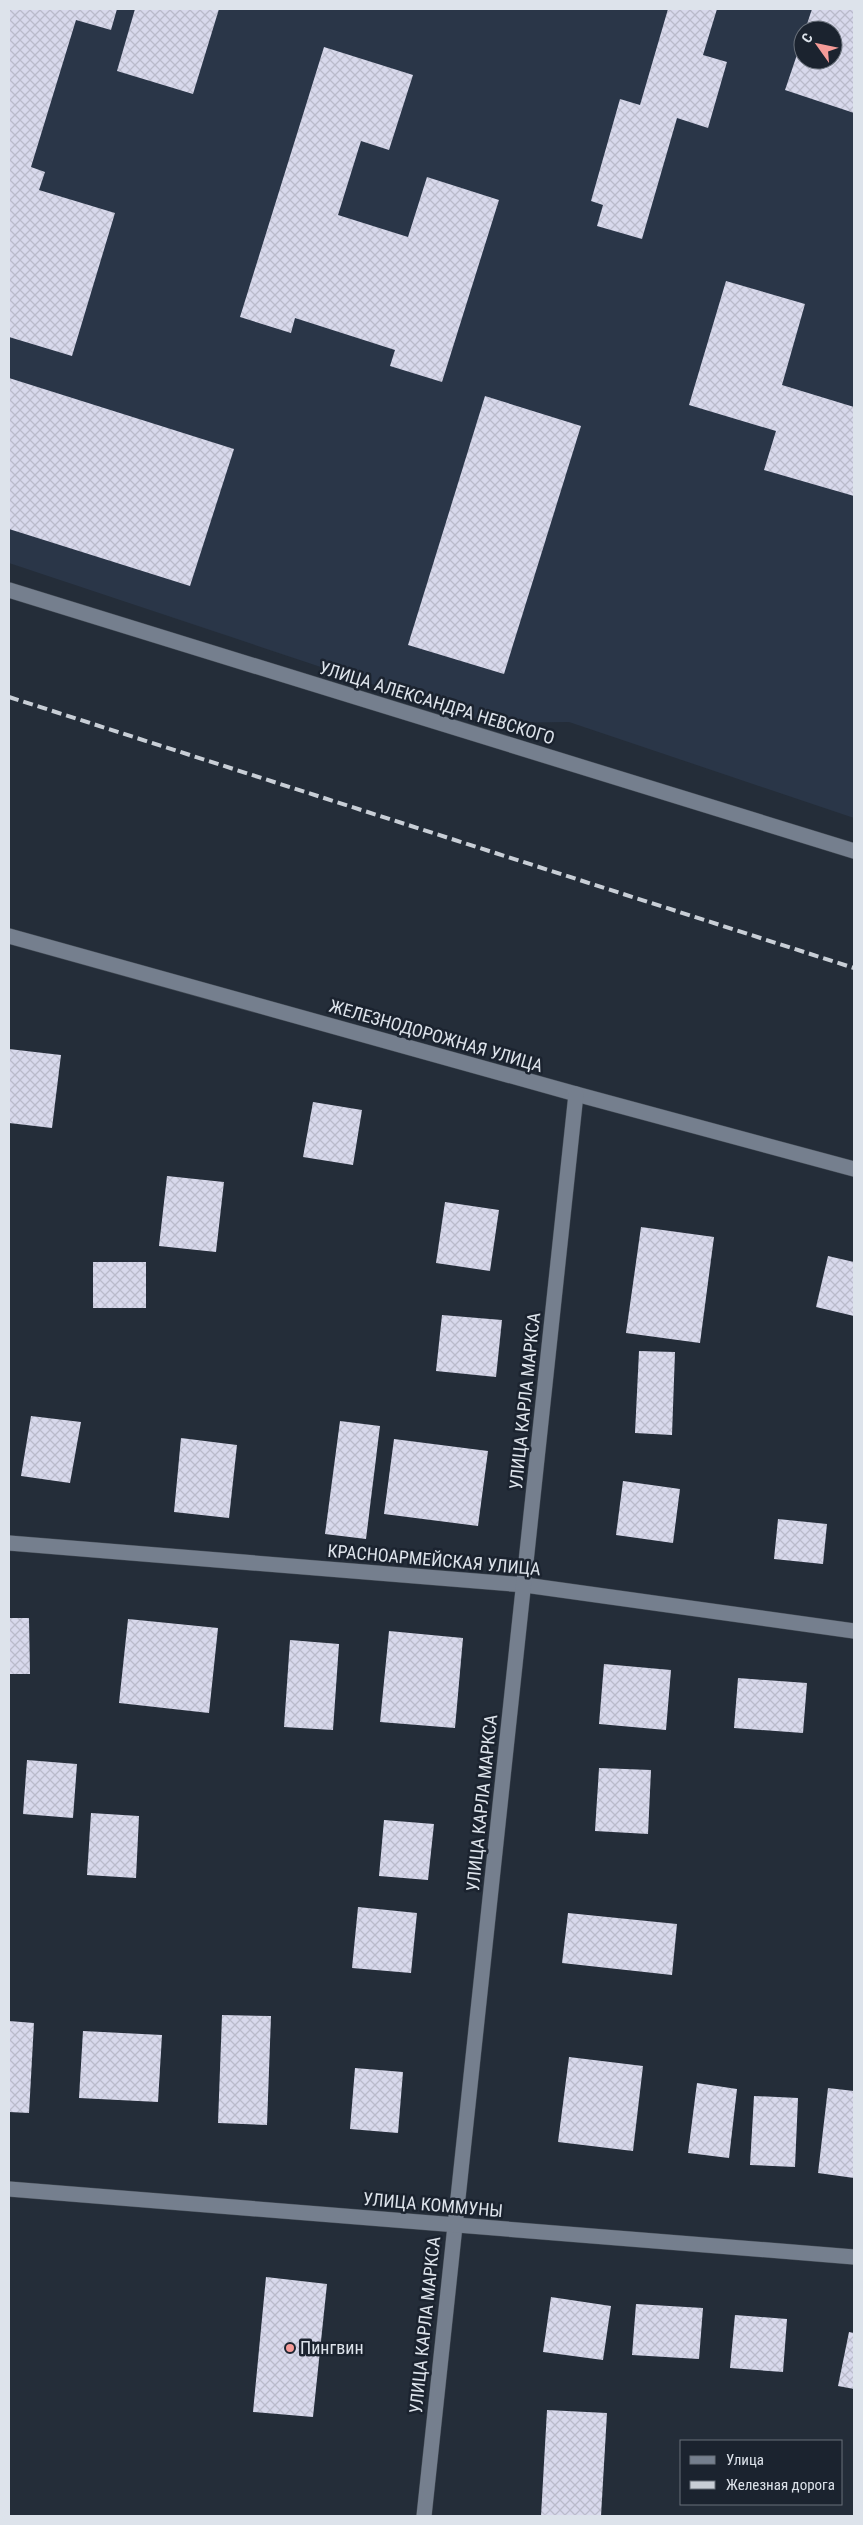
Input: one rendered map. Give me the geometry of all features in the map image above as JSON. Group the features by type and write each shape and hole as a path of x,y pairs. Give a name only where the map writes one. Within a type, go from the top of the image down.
{"street":[{"name":"УЛИЦА АЛЕКСАНДРА НЕВСКОГО","path":"9,590 854,851"},
{"name":"ЖЕЛЕЗНОДОРОЖНАЯ УЛИЦА","path":"9,936 576,1094 854,1169"},
{"name":"УЛИЦА КАРЛА МАРКСА","path":"424,2516 576,1094"},
{"name":"КРАСНОАРМЕЙСКАЯ УЛИЦА","path":"9,1544 525,1585 854,1631"},
{"name":"УЛИЦА КОММУНЫ","path":"9,2189 854,2257"}],"shaded area":[{"path":"9,9 854,9 854,818 569,722 489,723 9,563"}],"building":[{"path":"9,9 117,9 111,30 76,20 31,167 45,172 39,190 115,213 72,356 9,337"},
{"path":"135,9 219,9 193,94 117,71"},
{"path":"668,9 717,9 703,55 727,62 708,128 677,118 642,239 597,226 603,205 591,201 620,99 640,105"},
{"path":"812,9 854,9 854,113 785,90 793,66 793,70 843,70 843,20 808,20"},
{"path":"324,47 413,75 389,150 361,141 338,215 408,237 427,177 499,200 442,382 390,366 395,350 295,318 291,333 240,317"},
{"path":"726,281 805,304 782,385 854,407 854,496 764,470 776,431 689,405"},
{"path":"9,378 234,449 190,586 9,529"},
{"path":"485,396 581,426 504,674 408,645"},
{"path":"9,1049 61,1055 52,1128 9,1123"},
{"path":"313,1102 362,1110 353,1165 303,1157"},
{"path":"167,1176 224,1182 216,1252 159,1246"},
{"path":"445,1202 499,1210 490,1271 436,1263"},
{"path":"641,1227 714,1237 700,1343 626,1333"},
{"path":"828,1256 854,1262 854,1316 816,1307"},
{"path":"93,1262 146,1262 146,1308 93,1308"},
{"path":"442,1315 502,1320 496,1377 436,1371"},
{"path":"639,1351 675,1352 672,1435 635,1433"},
{"path":"31,1416 81,1422 70,1483 21,1476"},
{"path":"340,1421 380,1426 366,1539 325,1534"},
{"path":"181,1438 237,1445 229,1518 174,1512"},
{"path":"394,1439 488,1451 478,1526 384,1514"},
{"path":"623,1481 680,1489 673,1543 616,1535"},
{"path":"778,1519 827,1524 823,1564 774,1559"},
{"path":"9,1618 29,1618 30,1674 9,1674"},
{"path":"128,1619 218,1628 209,1713 119,1703"},
{"path":"389,1631 463,1638 455,1728 380,1722"},
{"path":"290,1640 339,1644 333,1730 284,1727"},
{"path":"604,1664 671,1670 666,1730 599,1724"},
{"path":"738,1678 807,1683 803,1733 734,1728"},
{"path":"27,1760 77,1764 73,1818 23,1814"},
{"path":"599,1768 651,1770 648,1834 595,1831"},
{"path":"91,1813 139,1816 136,1878 87,1875"},
{"path":"384,1820 434,1824 428,1880 379,1876"},
{"path":"358,1907 417,1913 411,1973 352,1968"},
{"path":"568,1913 677,1924 672,1975 562,1963"},
{"path":"222,2015 271,2016 267,2125 218,2123"},
{"path":"9,2021 34,2023 29,2113 9,2112"},
{"path":"83,2031 162,2035 158,2102 79,2098"},
{"path":"569,2057 643,2066 633,2151 558,2142"},
{"path":"355,2068 403,2072 398,2133 350,2129"},
{"path":"697,2083 737,2089 729,2158 688,2153"},
{"path":"828,2088 854,2091 854,2178 818,2173"},
{"path":"754,2096 798,2098 795,2167 750,2165"},
{"name":"Пингвин","path":"266,2277 327,2284 313,2417 253,2412"},
{"path":"551,2297 611,2306 603,2360 543,2352"},
{"path":"636,2304 703,2308 699,2359 632,2355"},
{"path":"735,2315 787,2319 783,2372 730,2368"},
{"path":"849,2332 854,2333 854,2389 838,2386"},
{"path":"547,2410 607,2413 601,2516 541,2516"}],"railway":[{"path":"9,697 854,968"}],"place":[{"name":"Пингвин","path":"290,2348"}]}
